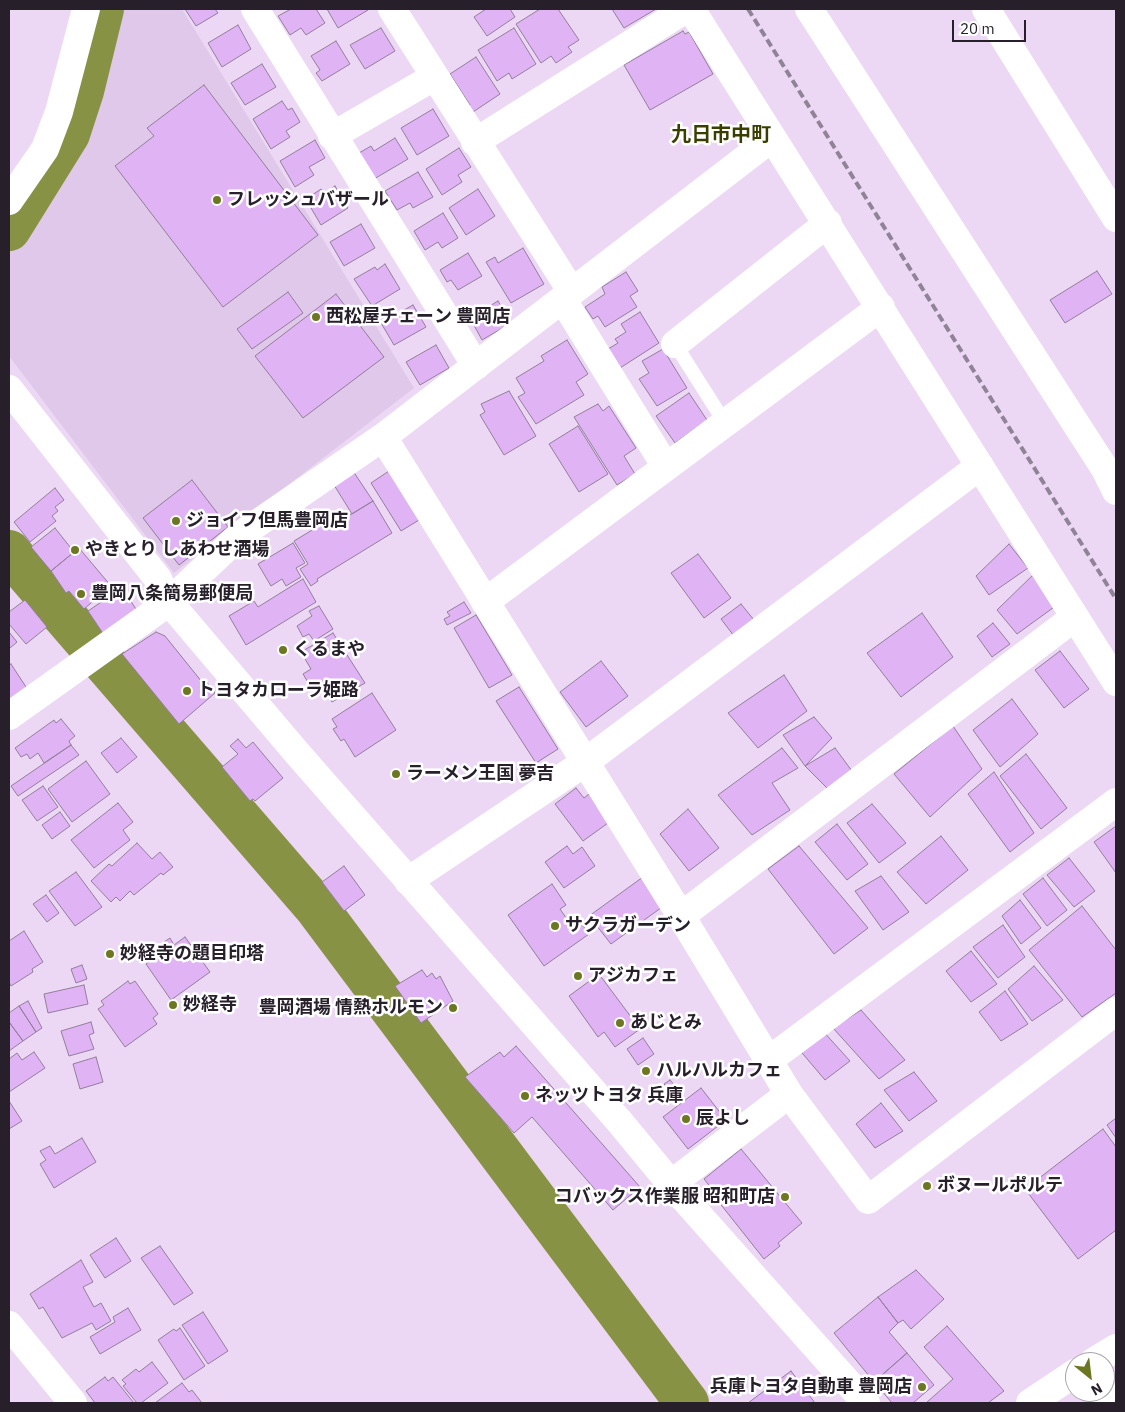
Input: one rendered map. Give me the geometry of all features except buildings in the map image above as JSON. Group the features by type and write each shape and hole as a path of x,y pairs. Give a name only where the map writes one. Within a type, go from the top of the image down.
{"main road":[{"path":"9,201 45,149 59,112 86,9"},
{"path":"255,9 476,366"},
{"path":"392,9 475,142 666,467"},
{"path":"475,142 686,9"},
{"path":"691,9 828,223 1116,682"},
{"path":"810,9 1113,474"},
{"path":"986,9 1116,218"},
{"path":"332,136 434,77"},
{"path":"9,716 170,602 240,536 383,437 772,138"},
{"path":"675,344 828,223"},
{"path":"485,602 881,307"},
{"path":"9,389 158,579 170,602 408,881 619,1121 671,1184 866,1403"},
{"path":"383,437 584,763 681,916 789,1094 868,1200 1116,1011"},
{"path":"408,881 584,763 980,466"},
{"path":"681,916 1075,617"},
{"path":"769,1060 1116,802"},
{"path":"671,1184 789,1094"},
{"path":"9,1325 73,1403"},
{"path":"1030,1403 1065,1380"},
{"path":"1106,1403 1116,1397"}],"lane":[{"path":"675,344 725,423"}],"shaded area":[{"path":"108,9 182,9 414,388 174,573 9,356 9,243 64,154 82,115"}],"waterway":[{"path":"9,229 68,134 82,91 102,9"},
{"path":"9,552 316,907 687,1403"}],"railway":[{"path":"748,9 1116,599"}],"place":[{"name":"フレッシュバザール","path":"217,200"},
{"name":"西松屋チェーン 豊岡店","path":"316,317"},
{"name":"ジョイフ但馬豊岡店","path":"176,521"},
{"name":"やきとり しあわせ酒場","path":"75,550"},
{"name":"豊岡八条簡易郵便局","path":"81,594"},
{"name":"くるまや","path":"283,650"},
{"name":"トヨタカローラ姫路","path":"187,691"},
{"name":"ラーメン王国 夢吉","path":"396,774"},
{"name":"サクラガーデン","path":"555,926"},
{"name":"妙経寺の題目印塔","path":"110,954"},
{"name":"アジカフェ","path":"578,976"},
{"name":"妙経寺","path":"173,1005"},
{"name":"豊岡酒場 情熱ホルモン","path":"453,1008"},
{"name":"あじとみ","path":"620,1023"},
{"name":"ハルハルカフェ","path":"646,1071"},
{"name":"ネッツトヨタ 兵庫","path":"525,1096"},
{"name":"辰よし","path":"686,1119"},
{"name":"ボヌールポルテ","path":"927,1186"},
{"name":"コバックス作業服 昭和町店","path":"785,1197"},
{"name":"兵庫トヨタ自動車 豊岡店","path":"922,1387"}],"district":[{"name":"九日市中町","path":"721,135"}]}
